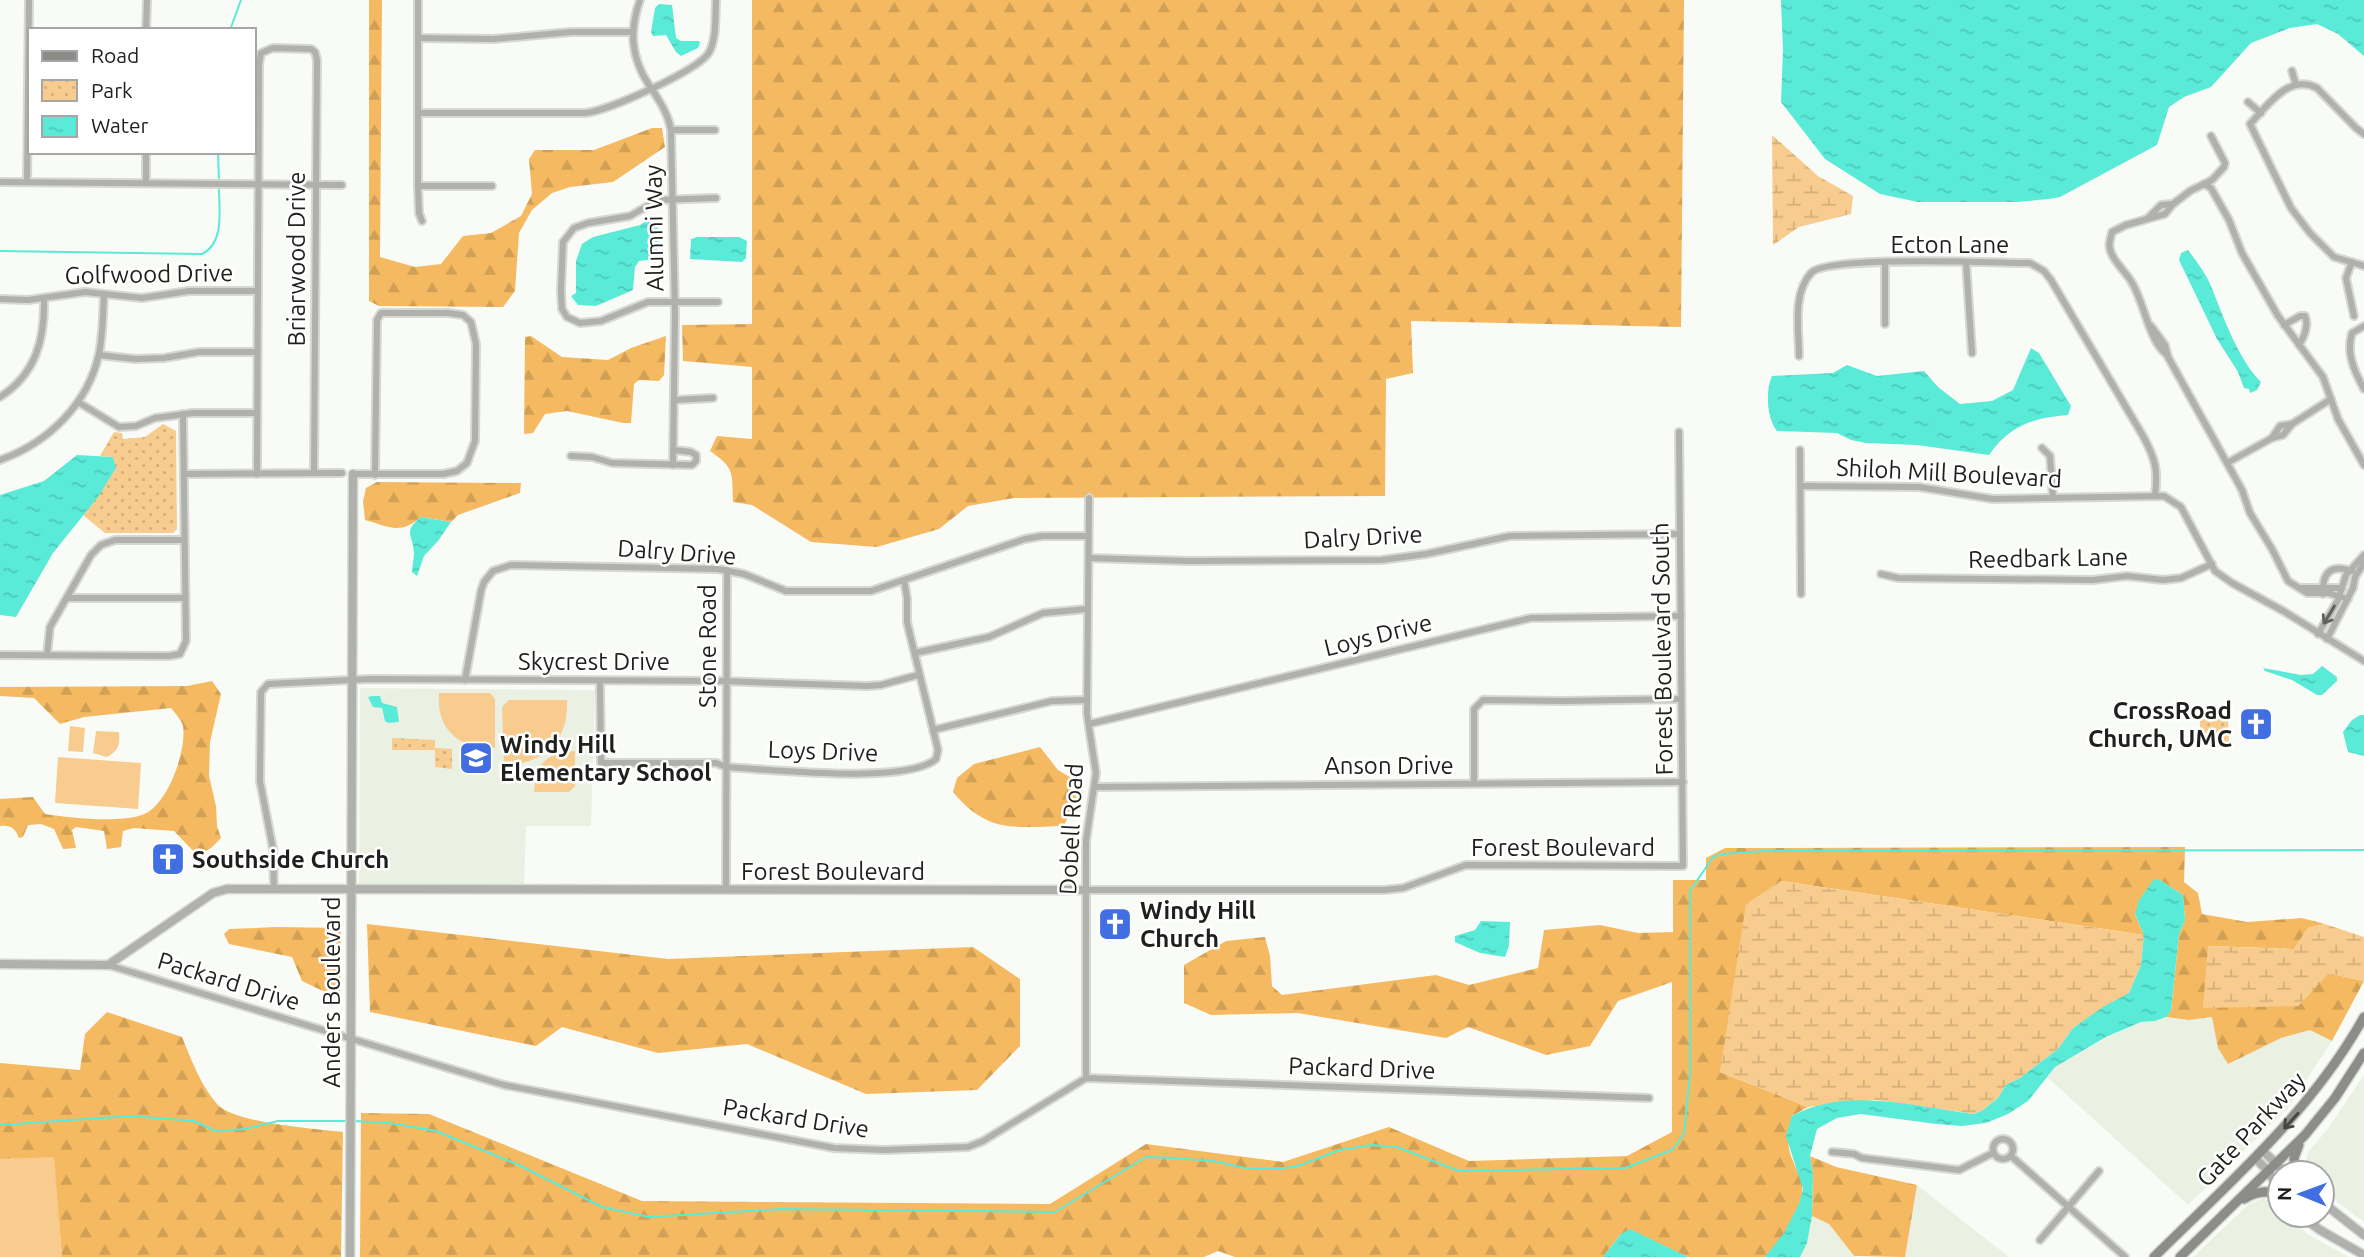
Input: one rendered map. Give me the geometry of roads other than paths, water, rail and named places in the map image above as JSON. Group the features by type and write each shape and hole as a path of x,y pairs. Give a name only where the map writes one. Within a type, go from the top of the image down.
{"main road":[{"name":"Gate Parkway","path":"2154,1257 2263,1151 2317,1090 2363,1023"},
{"name":"Gate Parkway","path":"2281,1159 2335,1098 2364,1053"},
{"path":"2294,1159 2305,1135"},
{"name":"Gate Parkway","path":"2180,1257 2266,1173"},
{"path":"2233,1205 2261,1192 2266,1192"}],"street":[{"path":"29,0 29,28"},
{"path":"146,28 147,0"},
{"path":"418,0 418,186 419,213 422,220"},
{"name":"Alumni Way","path":"640,0 632,32 635,57 642,74 665,109 671,130 675,302 673,465"},
{"path":"419,113 598,112 651,88 707,55 710,50 716,0"},
{"path":"419,38 493,40 579,31 632,32"},
{"name":"Briarwood Drive","path":"258,184 261,53 267,49 311,49 317,60 314,472"},
{"path":"2292,71 2296,85"},
{"path":"2364,134 2310,84 2284,89 2250,124 2291,208 2328,253 2364,266"},
{"path":"27,182 28,91"},
{"path":"2248,102 2261,113"},
{"path":"671,130 715,130"},
{"path":"2211,136 2223,156 2224,167 2212,180 2190,191 2173,204 2165,214 2149,217 2112,232 2110,251 2132,282 2151,326 2159,335 2283,573 2307,593 2342,588"},
{"path":"146,154 146,183"},
{"path":"0,182 342,185"},
{"path":"257,474 258,184"},
{"path":"2204,184 2211,188 2229,220 2242,253 2284,325 2323,377 2338,419 2364,465"},
{"path":"418,186 492,186"},
{"path":"716,198 673,198 653,202 629,216 581,225 568,233 563,242 561,291 562,309 567,317 589,323 601,321 648,302 718,302"},
{"path":"1966,262 1972,353"},
{"path":"2351,262 2346,278 2354,316"},
{"path":"1885,263 1885,324"},
{"name":"Ecton Lane","path":"1799,356 1800,296 1802,286 1813,270 1832,265 1885,263 2030,263 2044,271 2051,280 2154,456 2157,471 2155,496"},
{"name":"Golfwood Drive","path":"0,299 44,299 71,292 142,298 190,291 258,291"},
{"path":"0,460 30,447 44,437 78,402 99,355 104,294"},
{"path":"0,397 24,376 34,361 43,333 44,299"},
{"path":"353,474 375,475 443,474 467,463 475,441 476,344 474,326 463,315 381,313 377,320 375,475"},
{"path":"2284,325 2305,316 2307,321 2304,336 2299,345"},
{"path":"2364,326 2353,333 2348,345 2364,389"},
{"path":"99,355 135,359 164,358 199,352 257,352"},
{"path":"675,400 713,398"},
{"path":"2227,463 2272,438 2283,435 2292,425 2331,399"},
{"path":"78,402 119,427 136,426 155,418 183,414 257,413"},
{"path":"0,655 180,654 186,641 183,414"},
{"name":"Forest Boulevard South","path":"1679,432 1684,866"},
{"path":"2042,448 2050,456 2053,498"},
{"path":"571,456 592,457 612,463 692,465 696,461 696,455 691,452 674,450"},
{"path":"1800,450 1801,594"},
{"path":"185,474 342,473"},
{"name":"Anders Boulevard","path":"350,1257 353,474"},
{"name":"Shiloh Mill Boulevard","path":"1802,486 1919,487 1993,499 2155,496"},
{"path":"2155,496 2164,496 2181,507 2215,571 2364,661"},
{"name":"Dobell Road","path":"1086,1078 1087,831 1095,787 1095,760 1087,701 1088,498"},
{"name":"Dalry Drive","path":"1088,558 1381,561 1510,536 1680,534"},
{"name":"Dalry Drive","path":"465,680 481,591 486,578 502,566 727,570 793,591 871,591 1026,538 1088,536"},
{"path":"47,655 48,633 91,555 101,545 120,540 184,540"},
{"path":"2318,634 2342,588 2364,555"},
{"path":"2353,572 2364,563"},
{"name":"Reedbark Lane","path":"1881,574 1898,578 2093,580 2136,576 2163,580 2181,578 2212,564"},
{"path":"2323,591 2325,577 2334,568 2353,572"},
{"name":"Stone Road","path":"726,890 727,570"},
{"path":"2327,639 2353,588 2353,572"},
{"path":"904,580 906,616 933,730 1052,702 1087,701"},
{"path":"2323,591 2348,598"},
{"path":"67,598 184,598"},
{"path":"915,653 989,637 1044,613 1087,609"},
{"name":"Loys Drive","path":"1089,724 1523,620 1553,617 1681,616"},
{"name":"Skycrest Drive","path":"274,888 273,849 260,781 261,692 268,684 370,679 873,686 918,674"},
{"name":"Loys Drive","path":"600,681 601,763 716,763 726,767 882,774 933,762 938,755 933,730"},
{"path":"1474,783 1475,705 1483,700 1681,699"},
{"name":"Anson Drive","path":"1095,787 1682,782"},
{"name":"Forest Boulevard","path":"108,965 213,893 227,889 1384,890 1404,888 1465,865 1684,866"},
{"path":"0,964 108,965"},
{"name":"Packard Drive","path":"108,965 504,1085 848,1150 968,1147 983,1141 1086,1078 1649,1098"},
{"path":"1993,1153 1996,1140 2006,1139 2013,1146 2011,1156"},
{"path":"2263,1151 2271,1159"},
{"path":"1832,1152 1959,1170 1993,1153"},
{"path":"1993,1153 2001,1159 2011,1156"},
{"path":"2011,1156 2125,1257"},
{"path":"2255,1158 2266,1169"},
{"path":"2040,1240 2099,1171"},
{"path":"2336,1213 2364,1235"},
{"path":"2321,1229 2364,1255"},
{"path":"2344,1244 2353,1257"}],"water":[{"path":"1781,0 2364,0 2364,56 2338,34 2317,24 2290,28 2251,43 2211,87 2184,97 2169,107 2157,145 2060,197 2017,202 1918,202 1880,194 1825,159 1781,102"},
{"path":"659,4 672,5 676,38 681,41 699,41 698,48 681,56 666,35 653,36 651,32 655,8"},
{"path":"654,216 658,219 659,239 656,259 639,261 635,267 633,290 596,306 578,305 571,296 576,293 576,261 582,244 593,237 640,225"},
{"path":"739,237 747,241 746,258 742,262 690,259 691,239"},
{"path":"2188,250 2209,281 2245,362 2261,382 2257,390 2250,393 2249,389 2244,388 2238,372 2217,339 2179,260 2181,253"},
{"path":"2031,348 2039,353 2071,406 2068,415 2044,418 2023,425 2005,437 1989,455 1917,445 1866,443 1837,433 1777,431 1769,412 1768,397 1772,376 1833,373 1847,365 1877,376 1924,371 1938,387 1960,404 1992,401 2013,390"},
{"path":"77,455 113,457 116,468 98,497 53,553 16,617 0,615 0,495 44,481"},
{"path":"421,517 451,522 424,556 417,576 412,572 414,553 410,530"},
{"path":"2322,666 2337,677 2337,681 2322,695 2263,668 2301,675 2313,674"},
{"path":"380,696 382,703 397,707 399,722 385,721 382,708 373,707 368,697"},
{"path":"2364,715 2364,756 2348,752 2343,732 2352,720"},
{"path":"2154,879 2183,895 2185,920 2179,934 2171,1011 2166,1017 2141,1022 2106,1037 2055,1067 2028,1101 2008,1114 1986,1123 1962,1126 1861,1114 1837,1118 1817,1129 1810,1156 1813,1175 1812,1216 1807,1243 1800,1257 1765,1257 1784,1233 1799,1204 1803,1189 1786,1136 1792,1116 1813,1107 1858,1100 1974,1114 1983,1110 1998,1098 2006,1085 2020,1078 2058,1049 2073,1028 2129,993 2141,965 2144,935 2135,914 2139,900"},
{"path":"1481,921 1510,922 1509,946 1505,957 1480,953 1455,942 1455,936 1475,930"},
{"path":"1630,1229 1688,1257 1603,1257 1621,1234"}],"waterway":[{"path":"231,28 241,0"},
{"path":"218,154 219,182"},
{"path":"0,251 202,254 209,249 217,234 220,215 219,188"},
{"path":"354,1121 389,1123 436,1131 519,1165 602,1207 649,1217 781,1209 1055,1212 1146,1157 1279,1169 1301,1165 1339,1150 1372,1145 1397,1147 1459,1171 1625,1168 1672,1150 1684,1134 1690,1075 1690,891 1713,857 1764,851 2364,850"},
{"path":"0,1125 130,1116 194,1121 216,1131 245,1129 278,1121 348,1121"}],"place":[{"name":"CrossRoad Church, UMC","path":"2256,724"},
{"name":"Windy Hill Elementary School","path":"476,758"},
{"name":"Southside Church","path":"168,859"},
{"name":"Windy Hill Church","path":"1115,924"}]}
